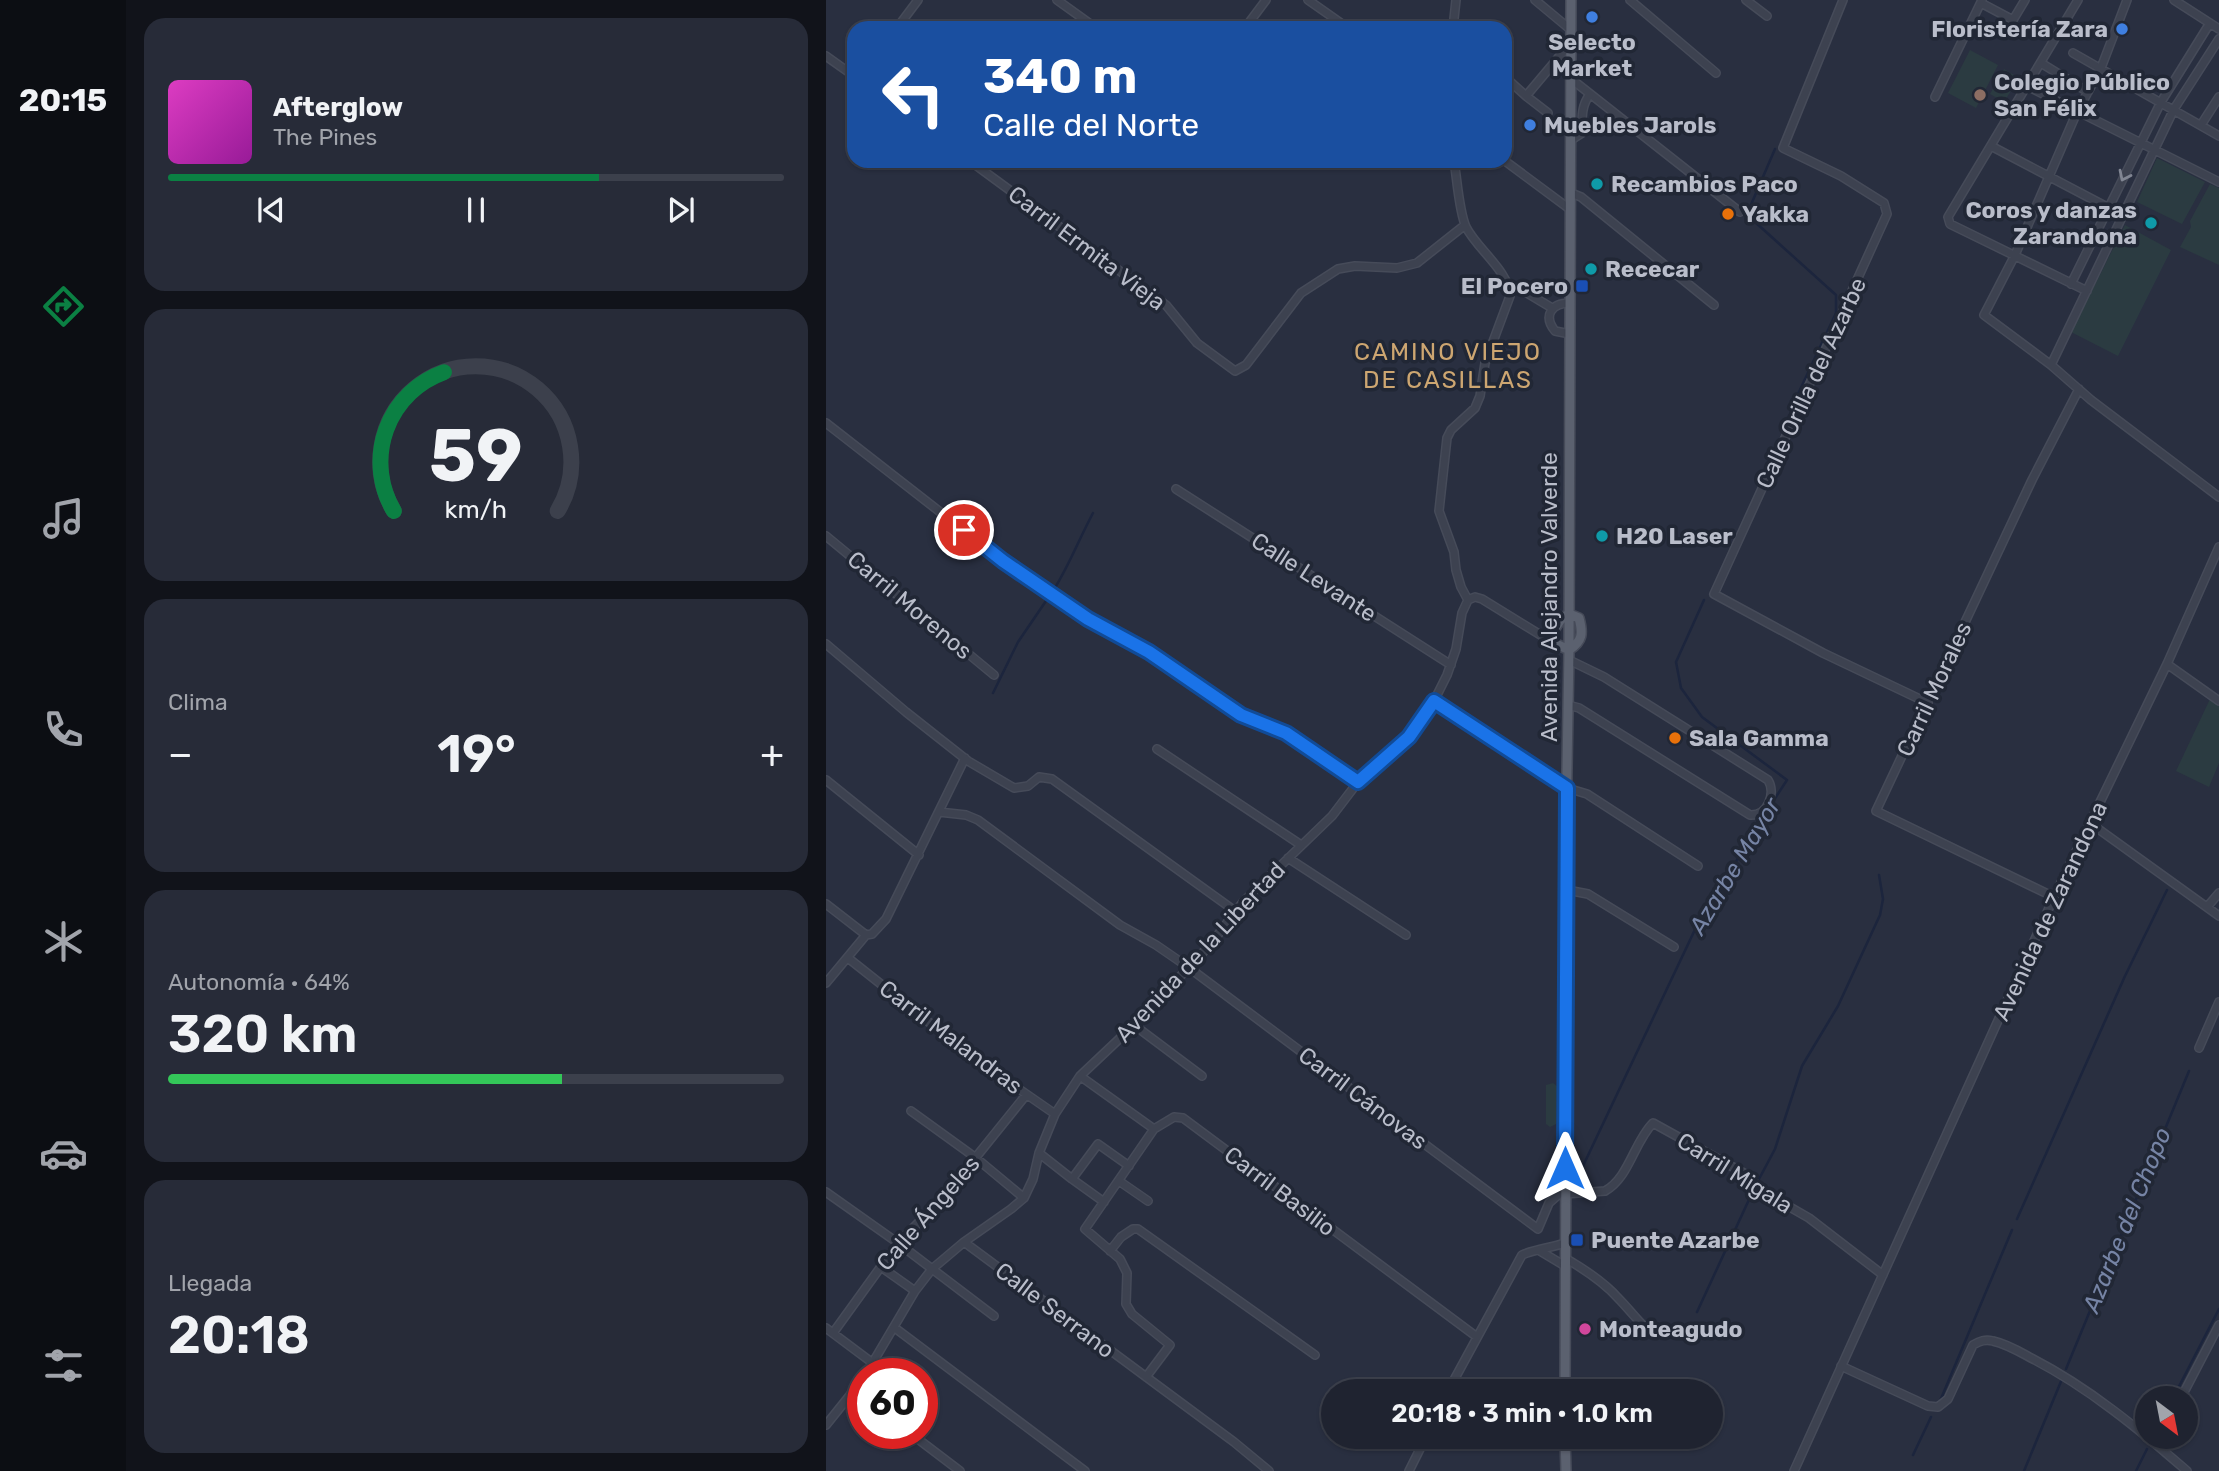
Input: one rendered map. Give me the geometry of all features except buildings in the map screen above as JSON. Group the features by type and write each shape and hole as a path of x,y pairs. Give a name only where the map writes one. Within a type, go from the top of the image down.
{"main road":[{"name":"Avenida Alejandro Valverde","path":"1565,1243 1571,0"},
{"path":"1569,614 1562,618 1551,634 1552,642 1569,655"},
{"path":"1565,1243 1565,1379"},
{"path":"1565,1449 1566,1471"}],"street":[{"path":"902,21 918,0"},
{"path":"1057,0 1086,21"},
{"path":"1250,21 1266,0"},
{"path":"1308,0 1339,21"},
{"path":"1454,21 1456,0"},
{"path":"1535,0 1571,30"},
{"path":"1630,0 1716,73"},
{"path":"1746,0 1767,16"},
{"name":"Calle Orilla del Azarbe","path":"1843,0 1783,148 1841,176 1884,203 1887,214 1714,594 1823,653 1928,703"},
{"path":"1935,97 1982,1 2013,20 2025,0"},
{"path":"2078,0 1948,217 1950,224 2087,291"},
{"path":"2127,0 2101,68 2077,112 2015,255 1984,316 2219,497"},
{"path":"2180,2 2219,29"},
{"path":"2071,284 2161,102 2210,23"},
{"path":"2051,365 2174,109 2219,39"},
{"path":"1522,95 1570,47"},
{"path":"2073,53 2219,136"},
{"path":"826,56 847,71"},
{"path":"2041,63 2088,92"},
{"path":"1570,78 1740,212"},
{"path":"1512,84 1522,95"},
{"path":"2027,86 2219,182"},
{"path":"1512,89 1548,113"},
{"path":"1571,140 1582,133 1583,110 1590,94"},
{"path":"2201,125 2219,97"},
{"path":"1991,146 2109,208 2125,212"},
{"path":"1512,166 1571,210"},
{"name":"Carril Ermita Vieja","path":"980,168 1166,305 1197,344 1236,371 1246,365 1301,293 1338,269 1355,266 1397,268 1417,263 1465,225"},
{"path":"1455,168 1465,225 1503,276 1510,289 1510,296 1485,363 1480,396 1475,408 1451,430 1447,438 1439,511 1454,552 1461,587 1468,600 1475,597 1482,599 1552,642"},
{"path":"1571,193 1581,197 1714,305"},
{"path":"1510,289 1517,287 1552,308"},
{"path":"1570,303 1561,303 1552,308 1548,318 1552,328 1558,333 1570,334"},
{"name":"Carril Morales","path":"2054,898 1876,811 2032,480 2079,389"},
{"path":"826,423 1003,561 1088,619 1149,652 1241,715 1286,733 1358,782"},
{"name":"Calle Levante","path":"1176,489 1451,665"},
{"name":"Carril Morenos","path":"826,536 994,675"},
{"name":"Avenida de Zarandona","path":"1794,1471 2054,898 2167,664 2219,547"},
{"name":"Avenida de la Libertad","path":"1024,1198 1055,1114 1080,1076 1134,1025 1210,945 1234,911 1332,816 1358,782 1409,737 1434,701 1451,665 1462,613 1468,600"},
{"path":"1539,634 1554,627"},
{"path":"826,644 965,758 1014,788 1028,786 1039,777 1052,779 1234,911"},
{"path":"1568,705 1579,708 1750,815 1761,813 1772,797 1773,788 1768,780 1569,655"},
{"path":"2167,664 2219,701"},
{"path":"1434,701 1567,788 1587,794 1698,866"},
{"path":"1157,749 1301,845"},
{"path":"826,984 866,935 872,934 886,919 965,758"},
{"path":"826,780 919,855"},
{"name":"Carril Cánovas","path":"939,813 966,815 978,820 1120,925 1188,967 1538,1229 1549,1203 1565,1191"},
{"path":"2090,823 2219,916"},
{"path":"1288,858 1406,934"},
{"path":"1567,890 1588,894 1674,947"},
{"path":"2207,907 2219,893"},
{"path":"826,904 866,935"},
{"name":"Carril Malandras","path":"848,958 974,1058 1055,1114"},
{"path":"2199,1048 2219,1002"},
{"path":"1134,1025 1202,1076"},
{"path":"1080,1076 1154,1129 1085,1229 1120,1259 1127,1273 1126,1304 1132,1314 1170,1345 1146,1377"},
{"name":"Calle Ángeles","path":"829,1331 898,1243 943,1198 1026,1094"},
{"path":"878,1358 915,1292 932,1269 1024,1198 976,1158 911,1111"},
{"name":"Carril Basilio","path":"1154,1129 1174,1117 1182,1118 1477,1338"},
{"name":"Carril Migala","path":"1565,1191 1605,1191 1611,1188 1653,1122 1749,1176 1762,1191 1809,1218 1883,1275"},
{"path":"1072,1179 1098,1144 1129,1166"},
{"path":"1039,1153 1104,1202"},
{"path":"1119,1181 1148,1201"},
{"path":"826,1192 993,1316"},
{"path":"1110,1251 1121,1237 1133,1228 1138,1229 1315,1354"},
{"name":"Calle Serrano","path":"964,1242 1234,1442 1269,1471"},
{"path":"1455,1379 1522,1255 1565,1243"},
{"path":"1536,1249 1598,1279 1652,1334"},
{"path":"881,1267 915,1292"},
{"path":"2187,1386 2219,1325"},
{"path":"895,1328 1085,1471"},
{"path":"829,1331 866,1358"},
{"path":"1841,1366 1928,1406 1938,1406 1948,1399 1973,1345 1981,1340 1993,1340 2078,1384 2135,1424"},
{"path":"826,1425 847,1399"},
{"path":"931,1449 960,1471"},
{"path":"1409,1471 1420,1449"},
{"path":"2166,1449 2186,1471"}],"shaded area":[{"path":"1970,50 1998,65 1976,108 1948,93"},
{"path":"2004,69 2019,78 2004,102 1990,94"},
{"path":"2157,158 2205,182 2182,224 2137,202"},
{"path":"2210,184 2219,188 2219,265 2180,247 2191,227 2190,221"},
{"path":"2125,225 2171,250 2118,356 2071,332"},
{"path":"2210,699 2219,705 2219,763 2209,787 2176,771"},
{"path":"1553,1083 1557,1086 1556,1124 1550,1127 1546,1124 1546,1085"}],"waterway":[{"name":"Azarbe Mayor","path":"1775,149 1750,207 1755,222 1836,295 1836,313 1798,394"},
{"path":"1053,591 1093,513"},
{"path":"993,693 1018,642 1048,598"},
{"name":"Azarbe Mayor","path":"1704,600 1676,662 1681,688 1702,717 1787,780 1772,803"},
{"name":"Azarbe Mayor","path":"1583,1166 1700,919 1769,809"},
{"path":"1759,1179 1775,1149 1802,1066 1838,1006 1880,915 1883,899 1879,875"},
{"path":"2017,1219 2125,976 2167,890"},
{"name":"Azarbe del Chopo","path":"2066,1369 2189,1071"},
{"path":"1697,1312 1753,1191"},
{"path":"1940,1401 2012,1230"},
{"path":"2179,1386 2219,1309"},
{"name":"Azarbe del Chopo","path":"2024,1471 2062,1379"},
{"path":"1913,1455 1931,1417"},
{"path":"2136,1471 2147,1449"}],"place":[{"name":"Selecto Market","path":"1592,17"},
{"name":"Floristería Zara","path":"2122,29"},
{"name":"Colegio Público San Félix","path":"1980,95"},
{"name":"Muebles Jarols","path":"1530,125"},
{"name":"Recambios Paco","path":"1597,184"},
{"name":"Yakka","path":"1728,214"},
{"name":"Coros y danzas Zarandona","path":"2151,223"},
{"name":"Rececar","path":"1591,269"},
{"name":"El Pocero","path":"1582,286"},
{"name":"H20 Laser","path":"1602,536"},
{"name":"Sala Gamma","path":"1675,738"},
{"name":"Puente Azarbe","path":"1577,1240"},
{"name":"Monteagudo","path":"1585,1329"}],"district":[{"name":"CAMINO VIEJO DE CASILLAS","path":"1448,366"}],"route":[{"path":"964,530 1003,561 1088,619 1149,652 1241,715 1286,733 1358,782 1396,751 1423,719 1434,701 1567,788 1565,1168"}]}
